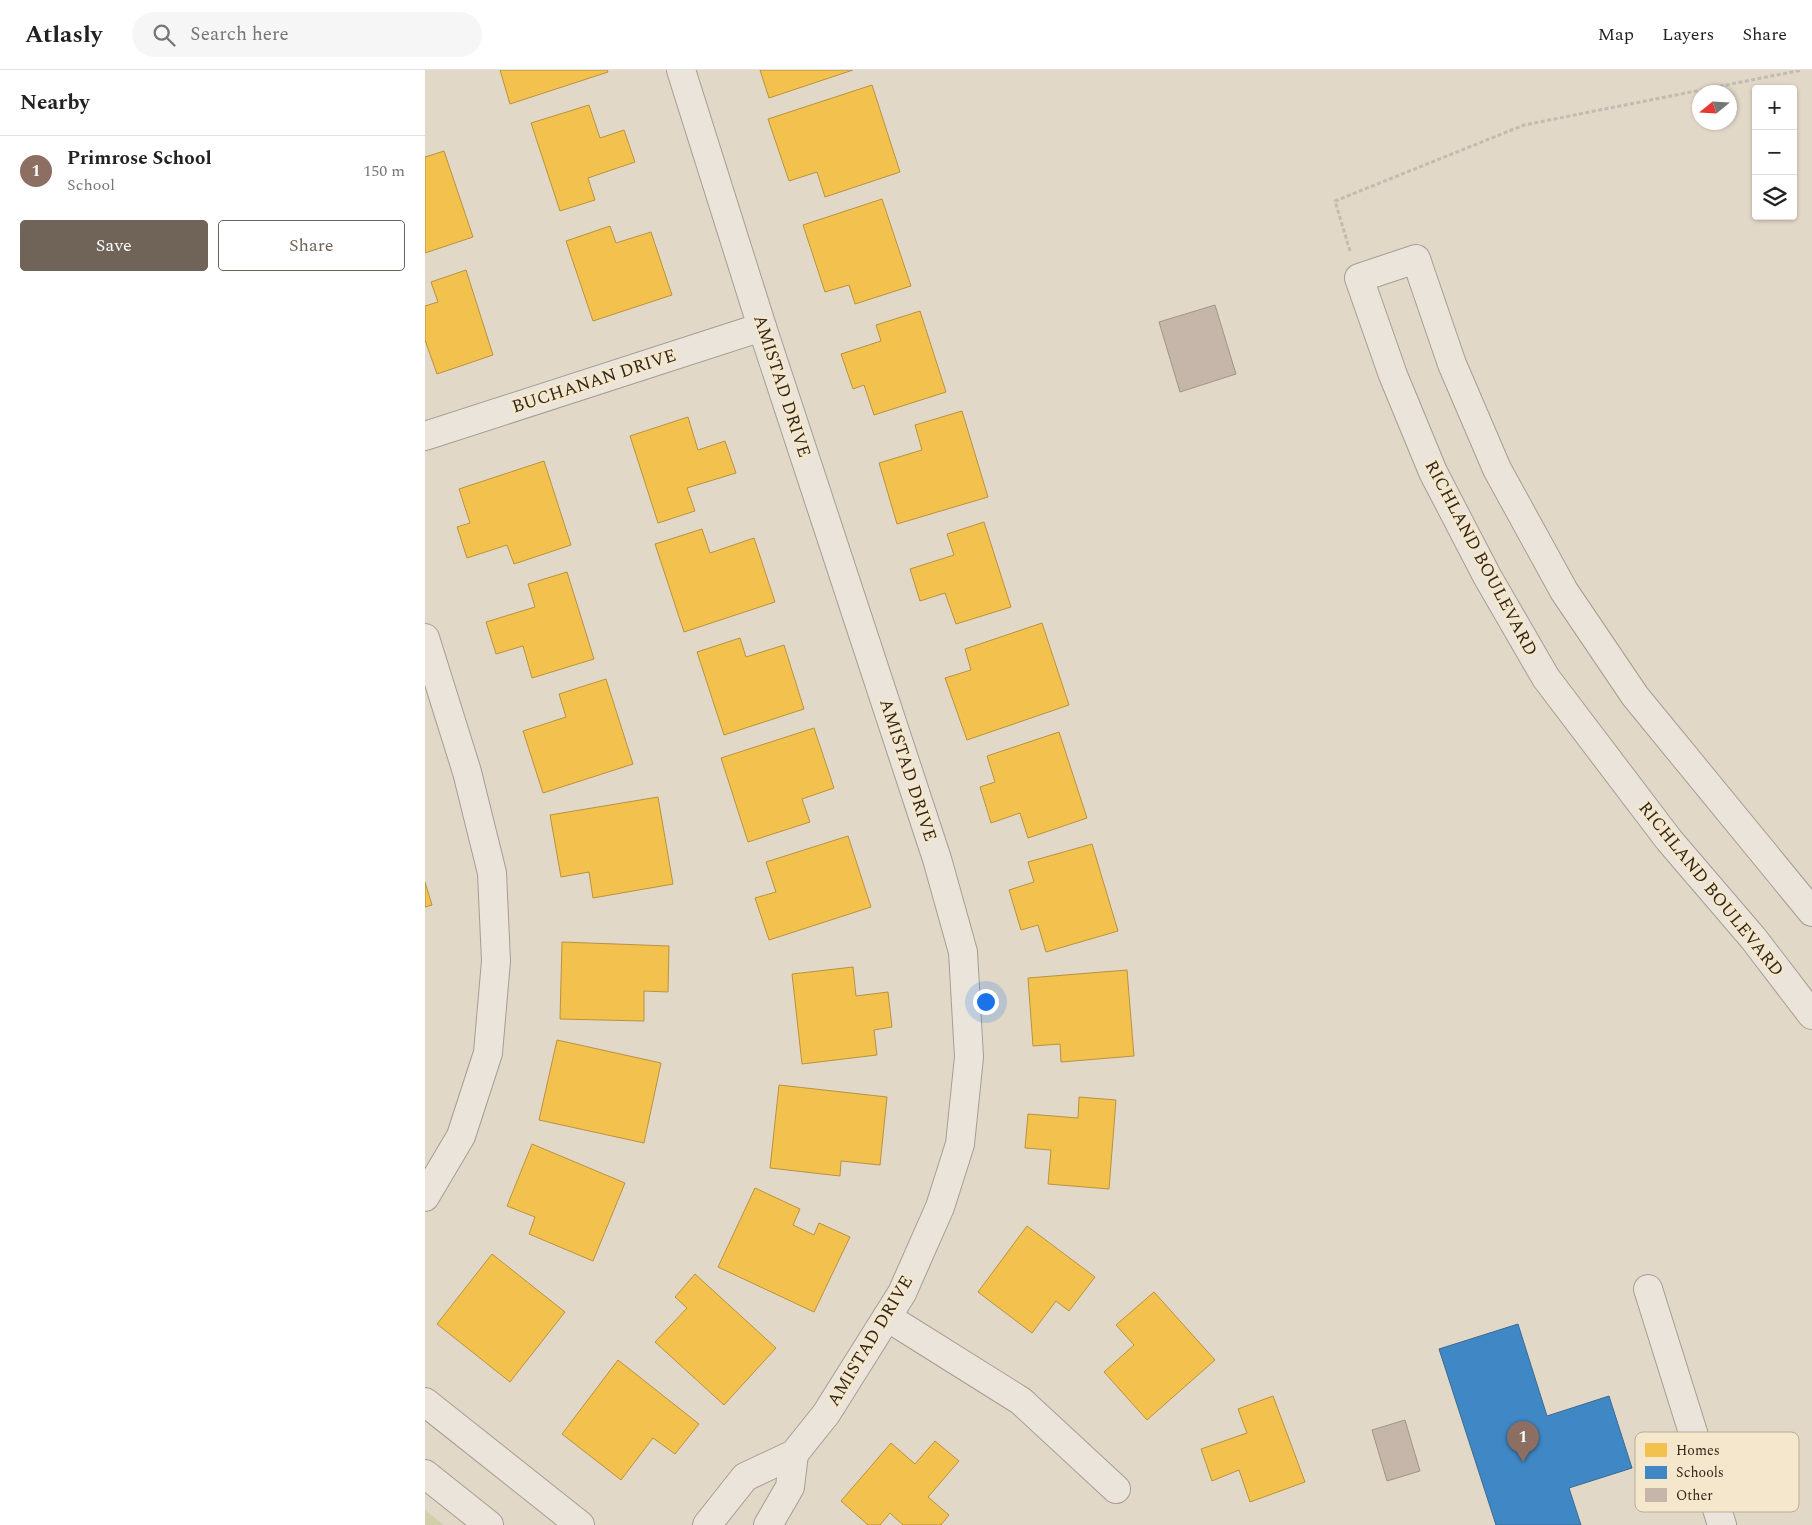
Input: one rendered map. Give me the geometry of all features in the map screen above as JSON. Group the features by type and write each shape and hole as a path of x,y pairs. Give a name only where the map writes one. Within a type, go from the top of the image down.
{"street":[{"name":"AMISTAD DRIVE","path":"681,70 762,327 934,850 963,952 969,1057 960,1144 941,1207 902,1293 826,1414 794,1454 745,1477 707,1525"},
{"path":"1359,278 1416,259 1452,364 1497,470 1564,591 1635,696 1812,912"},
{"name":"RICHLAND BOULEVARD","path":"1359,278 1393,375 1433,472 1487,576 1546,678 1669,840 1753,938 1812,1015"},
{"name":"BUCHANAN DRIVE","path":"425,436 762,327"},
{"path":"425,638 467,772 492,872 496,961 488,1053 461,1136 425,1197"},
{"path":"1647,1289 1692,1432"},
{"path":"887,1317 1021,1401 1116,1489"},
{"path":"425,1402 580,1525"},
{"path":"768,1525 790,1487 794,1454"},
{"path":"425,1474 489,1525"},
{"path":"1718,1512 1722,1525"}],"path":[{"path":"1359,278 1335,201 1524,125 1802,70"}],"shaded area":[{"path":"425,1510 444,1525 425,1525"}],"building: Homes":[{"path":"500,70 607,70 608,72 510,104"},
{"path":"760,70 853,70 769,98"},
{"path":"872,85 900,172 825,197 817,172 789,181 768,119"},
{"path":"589,105 600,138 624,130 635,162 588,178 595,200 560,211 531,123"},
{"path":"444,151 473,237 425,253 425,157"},
{"path":"882,199 911,286 855,304 849,285 825,292 803,225"},
{"path":"610,226 616,243 651,232 672,295 593,321 566,241"},
{"path":"466,270 493,355 437,374 425,340 425,306 438,302 431,282"},
{"path":"920,311 946,392 874,415 864,385 853,389 841,354 881,341 876,325"},
{"path":"962,411 988,497 897,524 879,463 922,450 915,425"},
{"path":"688,417 698,450 725,441 736,473 687,488 695,511 658,523 630,436"},
{"path":"544,461 571,545 514,564 507,545 467,558 457,527 470,523 459,489"},
{"path":"984,522 1011,607 956,624 945,593 920,601 910,569 954,555 947,534"},
{"path":"702,529 710,553 754,538 775,602 684,632 655,544"},
{"path":"567,572 594,659 532,678 523,646 496,654 486,622 535,607 528,584"},
{"path":"1042,623 1069,705 967,740 945,678 971,670 965,649"},
{"path":"740,638 746,657 784,645 804,709 724,735 697,652"},
{"path":"606,679 633,764 543,793 523,731 566,717 559,694"},
{"path":"814,728 834,788 802,799 810,822 748,842 721,758"},
{"path":"1059,732 1087,818 1028,838 1020,813 991,823 980,787 995,782 987,756"},
{"path":"658,797 673,884 593,898 589,872 561,877 550,815"},
{"path":"848,836 871,907 769,940 755,898 776,892 766,862"},
{"path":"1092,844 1118,931 1046,952 1038,925 1021,930 1009,890 1034,882 1028,862"},
{"path":"425,882 432,905 425,907"},
{"path":"562,942 669,946 668,992 644,991 644,1021 560,1019"},
{"path":"853,967 856,996 888,992 892,1027 874,1030 877,1055 802,1064 792,974"},
{"path":"1127,970 1134,1056 1061,1062 1060,1044 1033,1046 1028,978"},
{"path":"557,1040 661,1063 644,1143 539,1120"},
{"path":"779,1085 887,1097 880,1165 841,1161 840,1176 770,1168"},
{"path":"1079,1097 1116,1100 1109,1189 1048,1184 1051,1150 1025,1148 1028,1114 1078,1118"},
{"path":"532,1144 625,1183 593,1261 529,1234 535,1217 507,1206"},
{"path":"755,1188 800,1209 793,1225 814,1235 819,1223 850,1237 814,1312 718,1267"},
{"path":"1027,1226 1095,1277 1069,1311 1056,1301 1032,1333 978,1292"},
{"path":"492,1254 565,1312 510,1382 437,1324"},
{"path":"695,1274 776,1348 724,1405 655,1342 687,1308 675,1297"},
{"path":"1154,1292 1215,1360 1147,1420 1104,1372 1134,1345 1116,1325"},
{"path":"618,1360 699,1424 675,1454 653,1438 621,1480 562,1434"},
{"path":"1273,1396 1305,1482 1250,1502 1239,1470 1212,1481 1201,1449 1247,1433 1238,1409"},
{"path":"935,1441 959,1461 928,1497 949,1515 941,1525 903,1525 890,1513 880,1525 868,1525 841,1501 891,1443 915,1464"}],"building: Schools":[{"path":"1518,1324 1547,1416 1609,1396 1632,1468 1569,1488 1581,1525 1496,1525 1439,1349"}],"building: Other":[{"path":"1215,305 1236,374 1180,392 1159,322"},
{"path":"1405,1420 1420,1471 1387,1481 1372,1430"}],"place":[{"name":"Primrose School","path":"1523,1462"}]}
